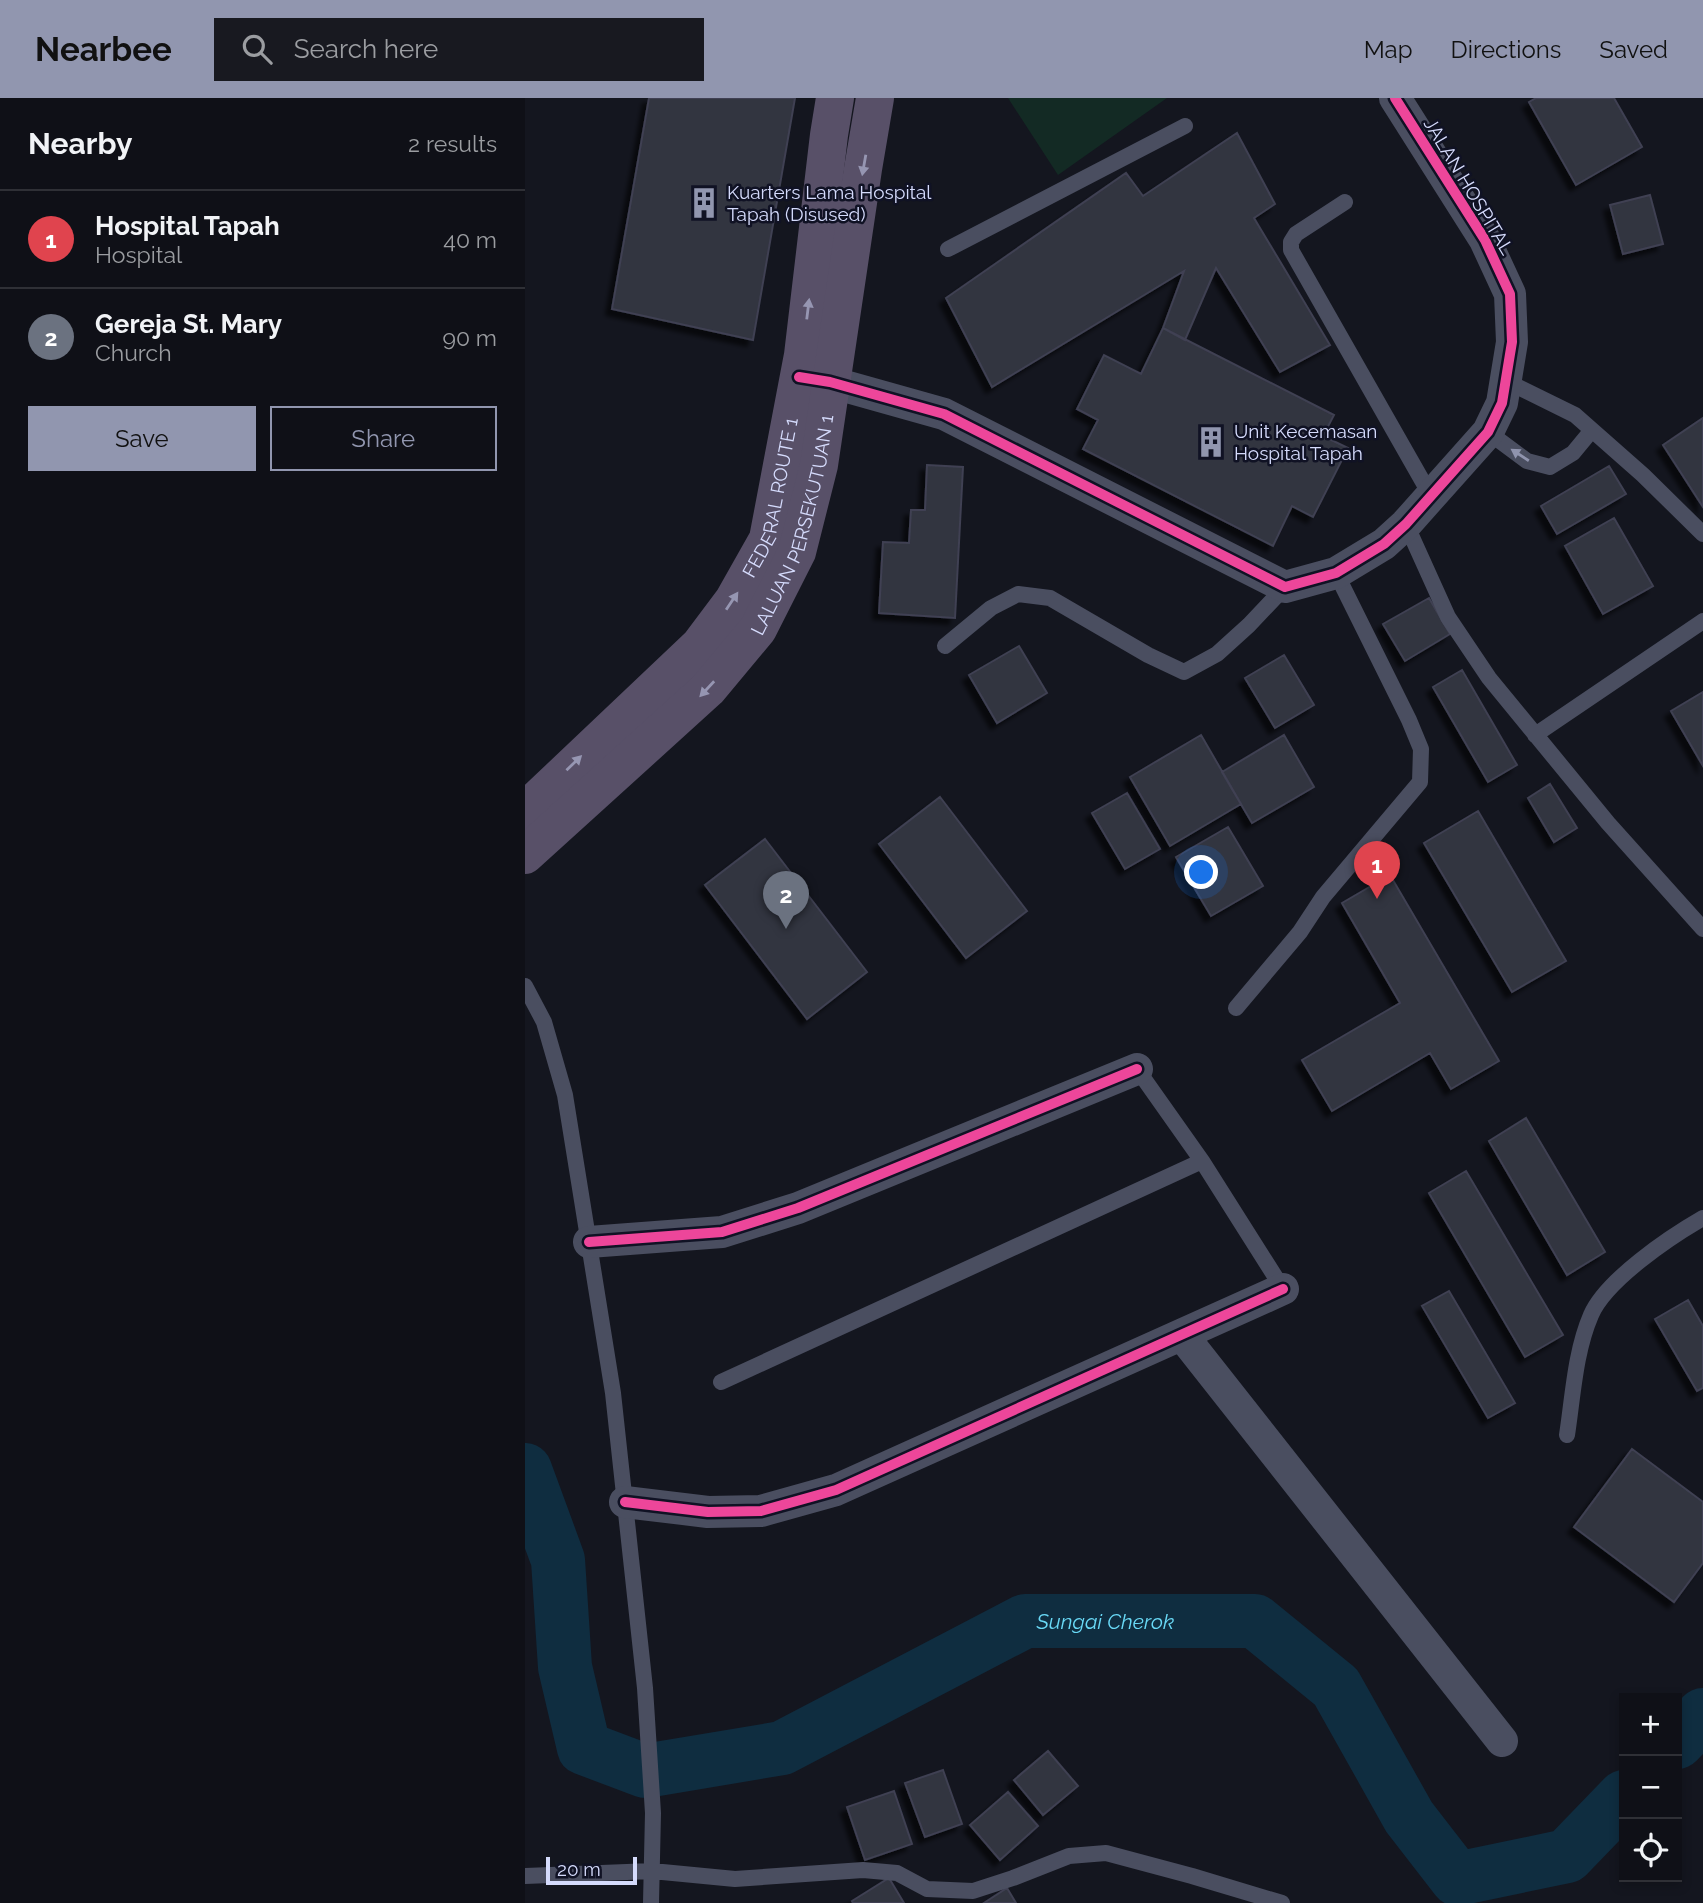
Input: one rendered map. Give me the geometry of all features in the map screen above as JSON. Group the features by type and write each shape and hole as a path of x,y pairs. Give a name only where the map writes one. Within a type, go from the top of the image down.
{"highway":[{"name":"FEDERAL ROUTE 1","path":"525,811 699,645 733,601 768,539 815,380 835,98"},
{"name":"LALUAN PERSEKUTUAN 1","path":"525,855 708,689 758,629 797,552 819,466 815,380 863,169 875,98"}],"street":[{"name":"JALAN HOSPITAL","path":"1395,98 1485,240 1510,294 1512,342 1506,381"},
{"path":"815,380 944,414 1285,587 1335,573 1384,544 1406,524 1487,432 1502,403 1506,381"},
{"path":"589,1242 722,1232 798,1208 1137,1069"},
{"path":"625,1502 708,1512 761,1511 836,1490 1283,1290"},
{"path":"1182,1335 1501,1741"}],"lane":[{"path":"948,249 1185,126"},
{"path":"1345,202 1296,234 1291,242 1291,250 1431,496"},
{"path":"1506,381 1575,415 1643,475 1703,534"},
{"path":"1487,432 1527,461 1551,467 1573,453 1592,430"},
{"path":"1406,524 1448,617 1489,678 1608,823 1703,929"},
{"path":"1237,1008 1300,932 1322,897 1420,782 1421,749 1335,573"},
{"path":"944,646 991,608 1018,594 1050,598 1147,655 1184,672 1217,654 1285,587"},
{"path":"1535,735 1703,621"},
{"path":"525,986 544,1021 565,1095 613,1393 645,1688 653,1813 651,1903"},
{"path":"1137,1069 1202,1161 1283,1290"},
{"path":"721,1382 1202,1161"},
{"path":"1567,1435 1582,1341 1592,1312 1609,1287 1673,1236 1703,1218"},
{"path":"525,1876 652,1871 735,1879 863,1870 897,1873 927,1889 973,1891 1069,1856 1106,1853 1282,1903"}],"green space":[{"path":"1008,98 1167,98 1058,175"}],"building":[{"name":"Kuarters Lama Hospital Tapah (Disused)","path":"649,98 795,98 753,340 612,309"},
{"path":"1536,98 1614,98 1642,147 1576,185 1529,102"},
{"path":"1237,133 1275,204 1254,218 1330,345 1280,372 1216,268 1185,340 1163,328 1184,271 992,387 946,298 1126,173 1143,196"},
{"path":"1650,195 1663,244 1623,254 1610,205"},
{"name":"Unit Kecemasan Hospital Tapah","path":"1163,328 1334,415 1323,436 1348,448 1313,517 1292,506 1273,546 1083,449 1098,420 1077,409 1104,355 1141,374"},
{"path":"1703,418 1703,507 1663,445"},
{"path":"927,465 963,467 955,618 879,613 883,542 909,543 911,510 925,510"},
{"path":"1609,466 1626,494 1557,534 1541,506"},
{"path":"1614,518 1653,586 1603,614 1565,546"},
{"path":"1429,598 1450,634 1405,661 1383,624"},
{"path":"1019,646 1047,693 997,723 969,675"},
{"path":"1284,655 1314,705 1275,728 1245,678"},
{"path":"1462,670 1517,765 1488,782 1433,687"},
{"path":"1703,692 1703,766 1671,711"},
{"path":"1201,735 1241,804 1170,846 1130,777"},
{"path":"1284,735 1314,787 1252,823 1222,772"},
{"path":"1550,784 1577,828 1554,842 1528,798"},
{"path":"1127,793 1160,849 1125,869 1092,813"},
{"path":"940,797 1027,911 966,958 879,844"},
{"path":"1478,811 1566,961 1512,992 1424,843"},
{"path":"1228,827 1263,886 1211,916 1176,857"},
{"path":"765,839 867,972 807,1019 705,885"},
{"path":"1390,875 1499,1061 1451,1089 1430,1053 1332,1111 1302,1060 1400,1003 1342,903"},
{"path":"1526,1118 1605,1252 1567,1275 1489,1141"},
{"path":"1466,1171 1563,1335 1525,1357 1429,1193"},
{"path":"1449,1291 1515,1403 1488,1418 1422,1306"},
{"path":"1688,1300 1703,1326 1703,1388 1697,1391 1655,1319"},
{"path":"1632,1449 1703,1502 1703,1563 1674,1602 1574,1527"},
{"path":"1048,1751 1078,1786 1043,1815 1014,1780"},
{"path":"943,1770 962,1824 925,1837 905,1783"},
{"path":"894,1791 912,1844 865,1860 847,1807"},
{"path":"1008,1792 1038,1826 1000,1860 970,1825"},
{"path":"889,1878 904,1903 853,1903 852,1901"},
{"path":"1007,1888 1016,1903 984,1903"}],"waterway":[{"name":"Sungai Cherok","path":"525,1470 558,1560 565,1667 584,1748 645,1771 782,1748 1025,1621 1255,1621 1336,1687 1409,1817 1457,1879 1567,1856 1619,1802"},
{"name":"Sungai Cherok","path":"1682,1737 1703,1715"}],"cycle path":[{"path":"799,377 830,382 944,414 1285,587 1336,573 1384,544 1406,524 1488,432 1502,403 1512,342 1510,294 1485,240 1395,98"},
{"path":"589,1242 722,1232 798,1208 1137,1069"},
{"path":"625,1502 708,1512 761,1511 836,1490 1283,1289"}],"place":[{"name":"Kuarters Lama Hospital Tapah (Disused)","path":"704,203"},
{"name":"Unit Kecemasan Hospital Tapah","path":"1211,442"},
{"name":"Hospital Tapah","path":"1377,899"},
{"name":"Gereja St. Mary","path":"786,929"}]}
